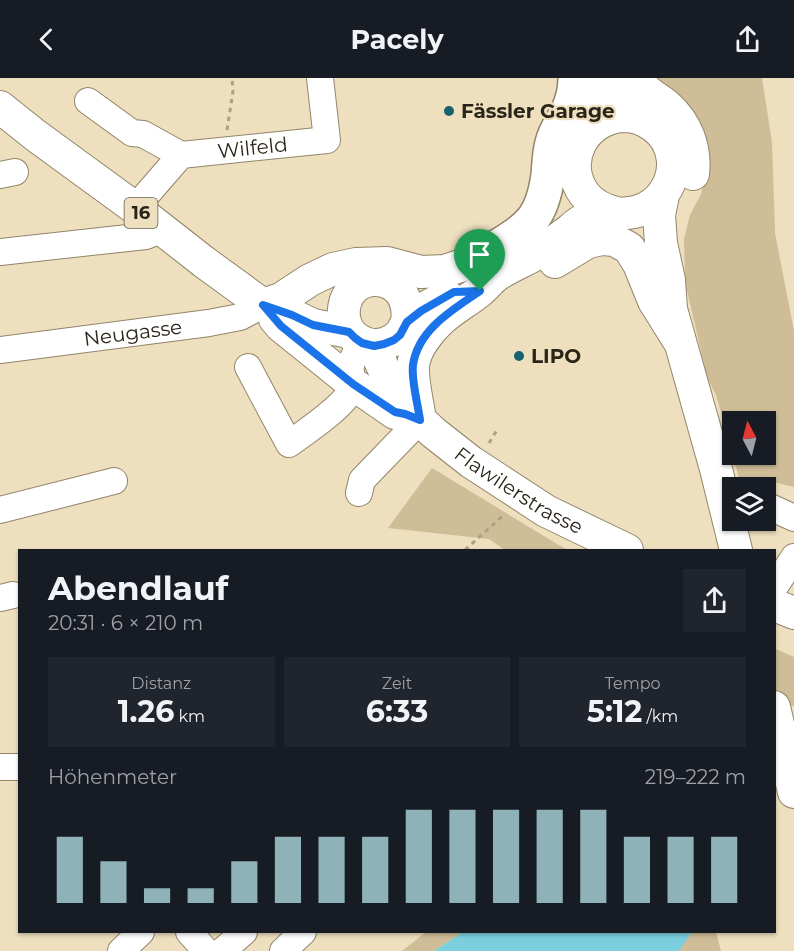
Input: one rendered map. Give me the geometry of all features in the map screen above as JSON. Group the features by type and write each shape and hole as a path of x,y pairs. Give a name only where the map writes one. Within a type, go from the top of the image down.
{"highway":[{"path":"493,249 514,236 536,217 544,198 552,142 575,92 575,78"},
{"path":"591,127 595,78"},
{"path":"618,78 623,94 641,118"}],"main road":[{"path":"636,78 646,91 668,107 679,119 687,131 692,146 694,163 692,180 688,195 680,209 675,236 686,304 679,341"},
{"name":"16","path":"0,107 263,305 313,325 377,336"},
{"path":"493,249 469,263 445,271 421,272 387,263 356,264 333,269 310,280 281,299 263,305 281,326 353,384 395,412 413,417 413,366 417,350 444,316 480,291 496,275 540,251 577,224 589,218 622,214 641,211 663,195 670,184 673,158 662,134 641,118 616,116 591,127 578,147 575,172 585,195 604,210 622,214 648,250 671,309 736,549"},
{"path":"398,289 439,287 501,258 531,239 546,226 579,185"},
{"path":"663,195 659,215 671,309"},
{"path":"377,336 454,292 503,289 588,242 602,239 615,240 629,248 639,264 654,301 679,341"},
{"path":"375,280 388,282 398,289 404,296 408,313 377,336 343,316 346,300 353,290 363,283 375,280"},
{"path":"292,315 317,310 346,300"},
{"name":"Flawilerstrasse","path":"377,336 399,368 413,417 471,462 546,511 625,549"},
{"path":"776,606 794,613"},
{"path":"776,716 794,792"}],"street":[{"name":"Wilfeld","path":"181,155 327,140 321,78"},
{"path":"88,100 132,133 143,134 181,155 135,208"},
{"path":"0,252 146,236 161,230"},
{"name":"Neugasse","path":"0,350 209,323 240,317 263,305"},
{"path":"248,367 289,444 340,405 350,393 353,384 350,372 351,362 377,336"},
{"path":"358,494 362,480 413,417"},
{"path":"0,510 114,481"},
{"path":"776,510 794,518"},
{"path":"776,585 794,557"},
{"path":"0,767 18,767"},
{"path":"121,951 140,933"},
{"path":"190,933 207,951"},
{"path":"222,951 243,933"},
{"path":"283,951 302,933"}],"path":[{"path":"224,150 233,91 232,78"},
{"path":"486,449 497,430"},
{"path":"466,549 510,509"}],"shaded area":[{"path":"647,78 762,78 772,142 775,233 794,331 794,487 776,483 776,477 738,477 736,465 776,465 776,411 722,411 722,416 716,395 707,377 685,282 684,239 690,215 701,194 708,160"},
{"path":"432,468 565,549 504,549 489,539 388,528"},
{"path":"776,649 794,657 794,706 776,703"},
{"path":"425,933 461,933 434,951 402,951"},
{"path":"691,933 716,933 721,951 679,951"}],"water":[{"path":"461,933 691,933 679,951 434,951"}],"place":[{"name":"Fässler Garage","path":"449,111"},
{"name":"LIPO","path":"519,356"}],"route":[{"path":"480,291 444,316 417,350 413,366 420,420 395,412 353,384 281,326 263,305 313,325 349,332 362,343 374,346 394,340 400,335 407,322 454,292 480,291"}]}
